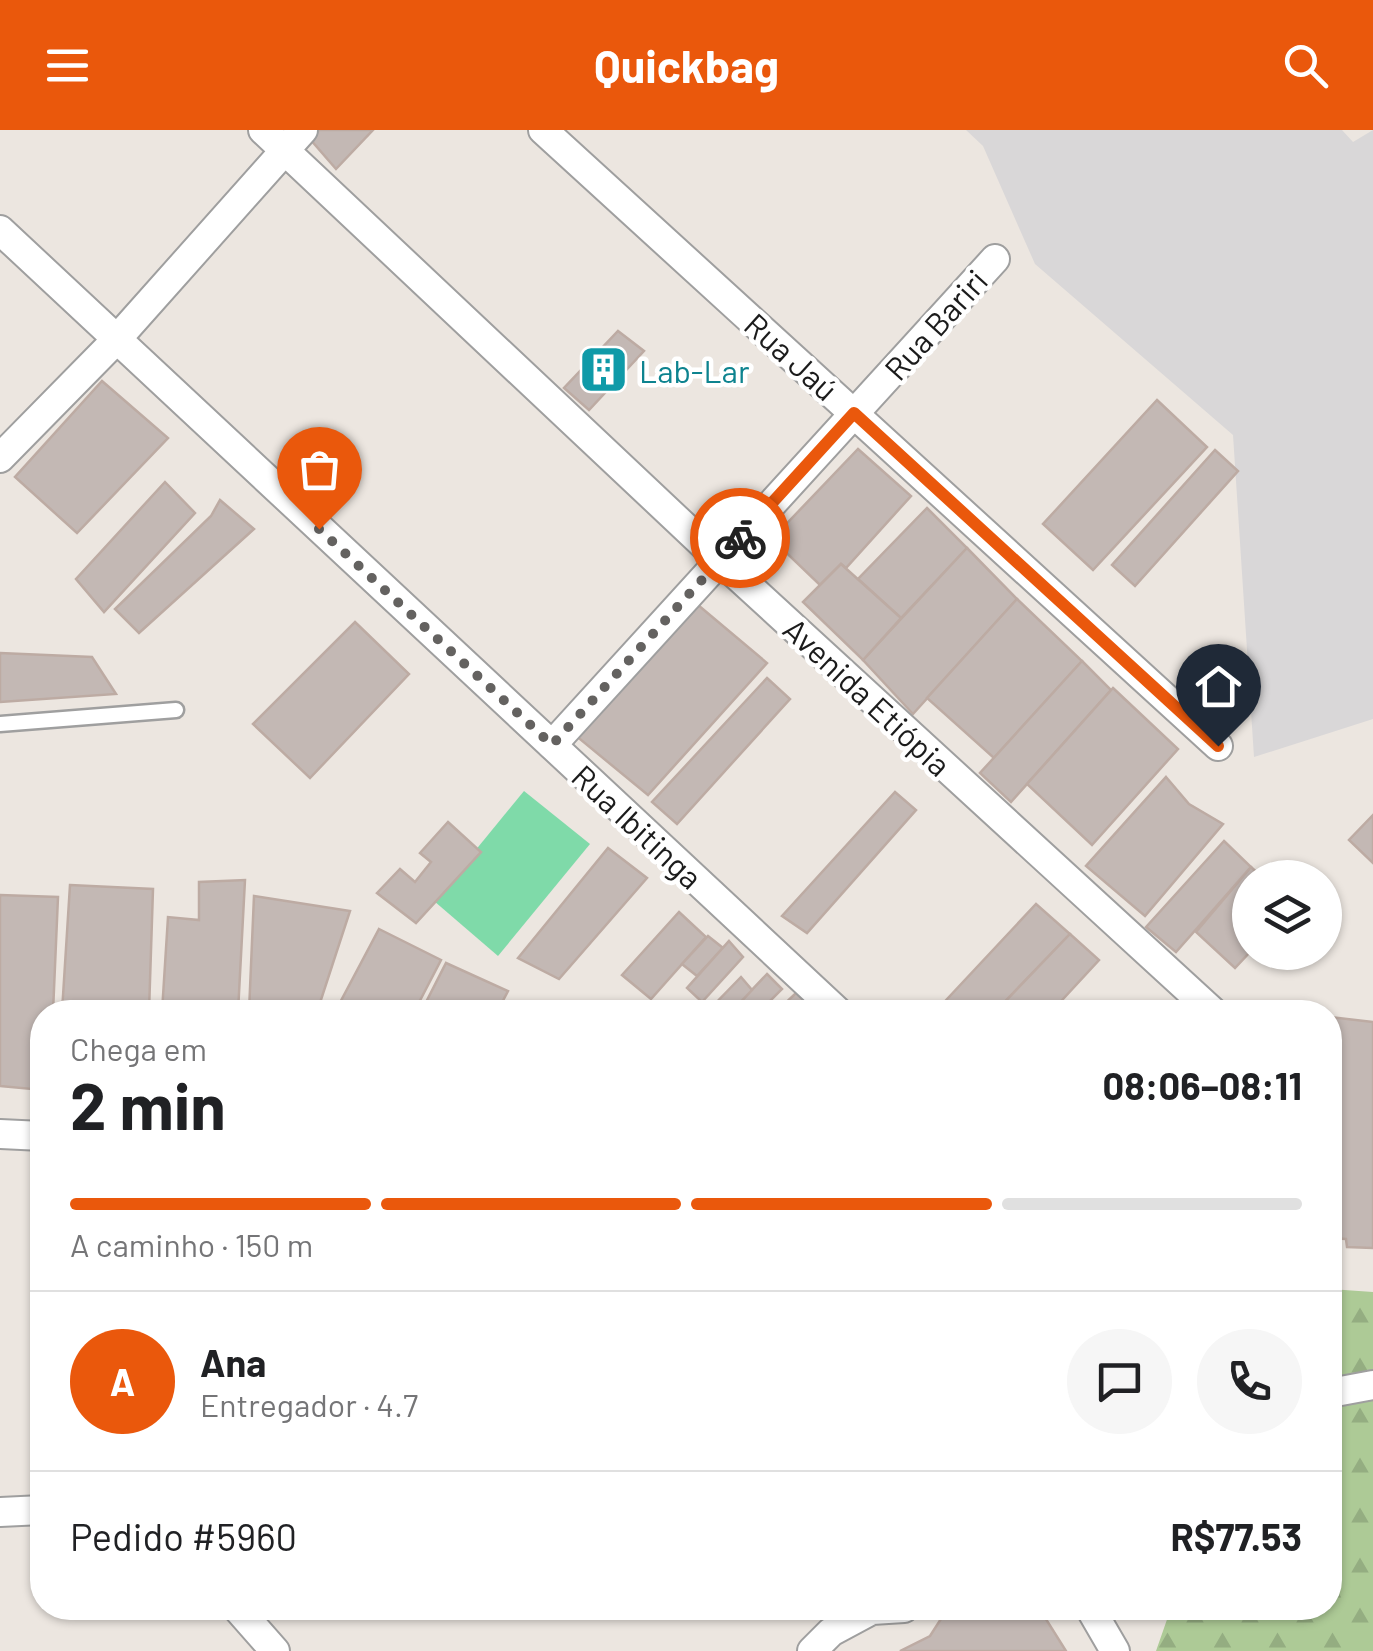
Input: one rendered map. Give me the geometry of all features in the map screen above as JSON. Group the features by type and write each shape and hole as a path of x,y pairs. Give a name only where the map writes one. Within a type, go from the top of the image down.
{"street":[{"name":"Avenida Etiópia","path":"264,130 294,140 720,560 1200,1000"},
{"name":"Rua Jaú","path":"544,130 1218,746"},
{"path":"0,458 116,340 294,140"},
{"name":"Rua Ibitinga","path":"0,230 825,1000"},
{"name":"Rua Bariri","path":"552,745 995,259"},
{"path":"0,1134 30,1135"},
{"path":"1342,1391 1373,1386"},
{"path":"0,1512 30,1511"},
{"path":"248,1620 276,1651"},
{"path":"812,1651 831,1632 853,1620"},
{"path":"1097,1620 1115,1651"}],"lane":[{"path":"0,724 176,710"}],"shaded area":[{"path":"966,130 1342,130 1353,142 1373,130 1373,719 1254,757 1233,435 1035,264 983,146"}],"green space":[{"path":"524,791 590,844 498,956 434,901"},
{"path":"1342,1290 1373,1292 1373,1651 1156,1651 1167,1620 1342,1620"}],"building":[{"path":"319,130 373,130 336,169 310,139"},
{"name":"Lab-Lar","path":"618,331 644,351 589,410 564,388"},
{"path":"102,381 168,438 77,533 15,477"},
{"path":"1157,400 1207,447 1093,570 1043,524"},
{"path":"858,449 911,496 846,568 841,564 820,585 772,539"},
{"path":"1215,450 1238,471 1135,586 1112,565"},
{"path":"165,482 195,513 104,612 76,579"},
{"path":"220,500 254,529 139,633 115,609 211,516"},
{"path":"927,508 967,548 901,618 858,579"},
{"path":"967,548 1017,599 913,714 863,660"},
{"path":"841,564 901,618 863,660 803,602"},
{"path":"1017,599 1082,661 994,758 927,698"},
{"path":"698,605 767,663 648,795 575,735"},
{"path":"355,622 409,674 310,778 253,724"},
{"path":"0,653 92,657 116,694 0,702"},
{"path":"1082,661 1111,690 1011,802 980,773"},
{"path":"767,678 790,699 677,824 652,802"},
{"path":"1113,688 1178,749 1092,845 1027,784"},
{"path":"1166,777 1189,804 1223,824 1145,916 1086,866"},
{"path":"895,792 916,810 807,933 782,916"},
{"path":"1373,815 1373,863 1349,840"},
{"path":"448,822 481,852 416,923 377,893 400,869 415,882 431,862 420,853"},
{"path":"1224,841 1244,860 1232,860 1232,889 1176,952 1146,927"},
{"path":"608,848 647,878 559,979 518,958"},
{"path":"245,880 239,1000 163,1000 168,917 199,920 199,882"},
{"path":"70,885 153,889 149,1000 63,1000"},
{"path":"1232,889 1232,965 1196,932"},
{"path":"0,895 58,897 54,1000 30,1000 30,1089 0,1086"},
{"path":"254,896 350,911 321,1000 250,1000"},
{"path":"1036,904 1070,934 1007,1000 946,1000"},
{"path":"679,912 706,937 651,999 622,975"},
{"path":"379,929 441,960 420,1000 341,1000"},
{"path":"1070,934 1099,960 1062,1000 1007,1000"},
{"path":"708,936 723,948 697,976 682,964"},
{"path":"729,941 743,957 704,1000 687,988"},
{"path":"446,963 508,991 503,1000 427,1000"},
{"path":"767,974 782,989 771,1000 742,1000"},
{"path":"741,977 752,990 742,1000 719,1000"},
{"path":"1342,1018 1373,1022 1373,1248 1347,1247 1346,1239 1342,1239"},
{"path":"940,1620 1047,1620 1066,1651 900,1651 930,1636"}],"way so far":[{"path":"319,529 552,745 740,538"}],"place":[{"name":"Lab-Lar","path":"604,370"}],"route":[{"path":"740,538 854,413 1218,746"}]}
